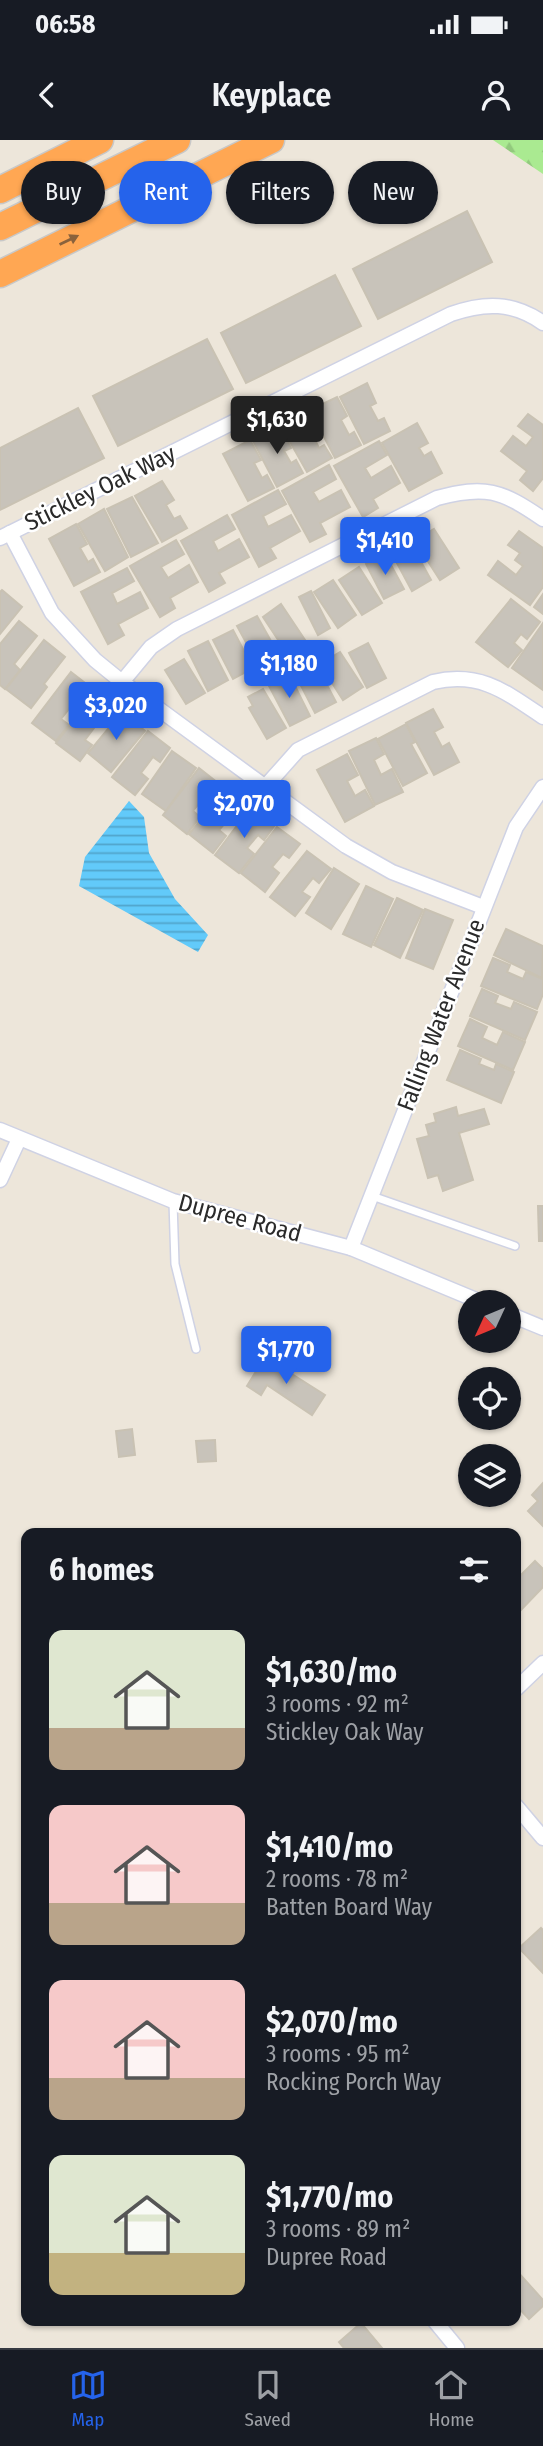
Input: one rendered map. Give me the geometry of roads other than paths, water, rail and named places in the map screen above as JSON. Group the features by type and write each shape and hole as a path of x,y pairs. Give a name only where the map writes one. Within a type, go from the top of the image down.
{"highway":[{"path":"0,190 100,140"},
{"path":"0,228 177,140"},
{"path":"0,274 271,140"}],"street":[{"name":"Stickley Oak Way","path":"5,535 451,314 473,306 495,304 517,308 543,323"},
{"path":"122,682 151,647 177,629 437,498 470,489 493,491 543,519"},
{"path":"5,535 52,612 94,660 122,682 369,860 483,907"},
{"path":"265,787 298,750 433,682 454,677 480,681 504,690 543,717"},
{"name":"Falling Water Avenue","path":"351,1248 516,827 543,787"},
{"name":"Dupree Road","path":"0,1130 173,1201 351,1248 458,1292"},
{"path":"0,1180 19,1139"},
{"path":"522,1319 543,1328"},
{"path":"521,1684 543,1663"},
{"path":"521,1812 543,1838"},
{"path":"439,2326 457,2348"}],"lane":[{"path":"371,1196 515,1246"},
{"path":"173,1201 175,1264 196,1349"}],"water":[{"path":"129,801 144,817 149,853 175,899 208,935 198,952 79,886 85,857"}]}
